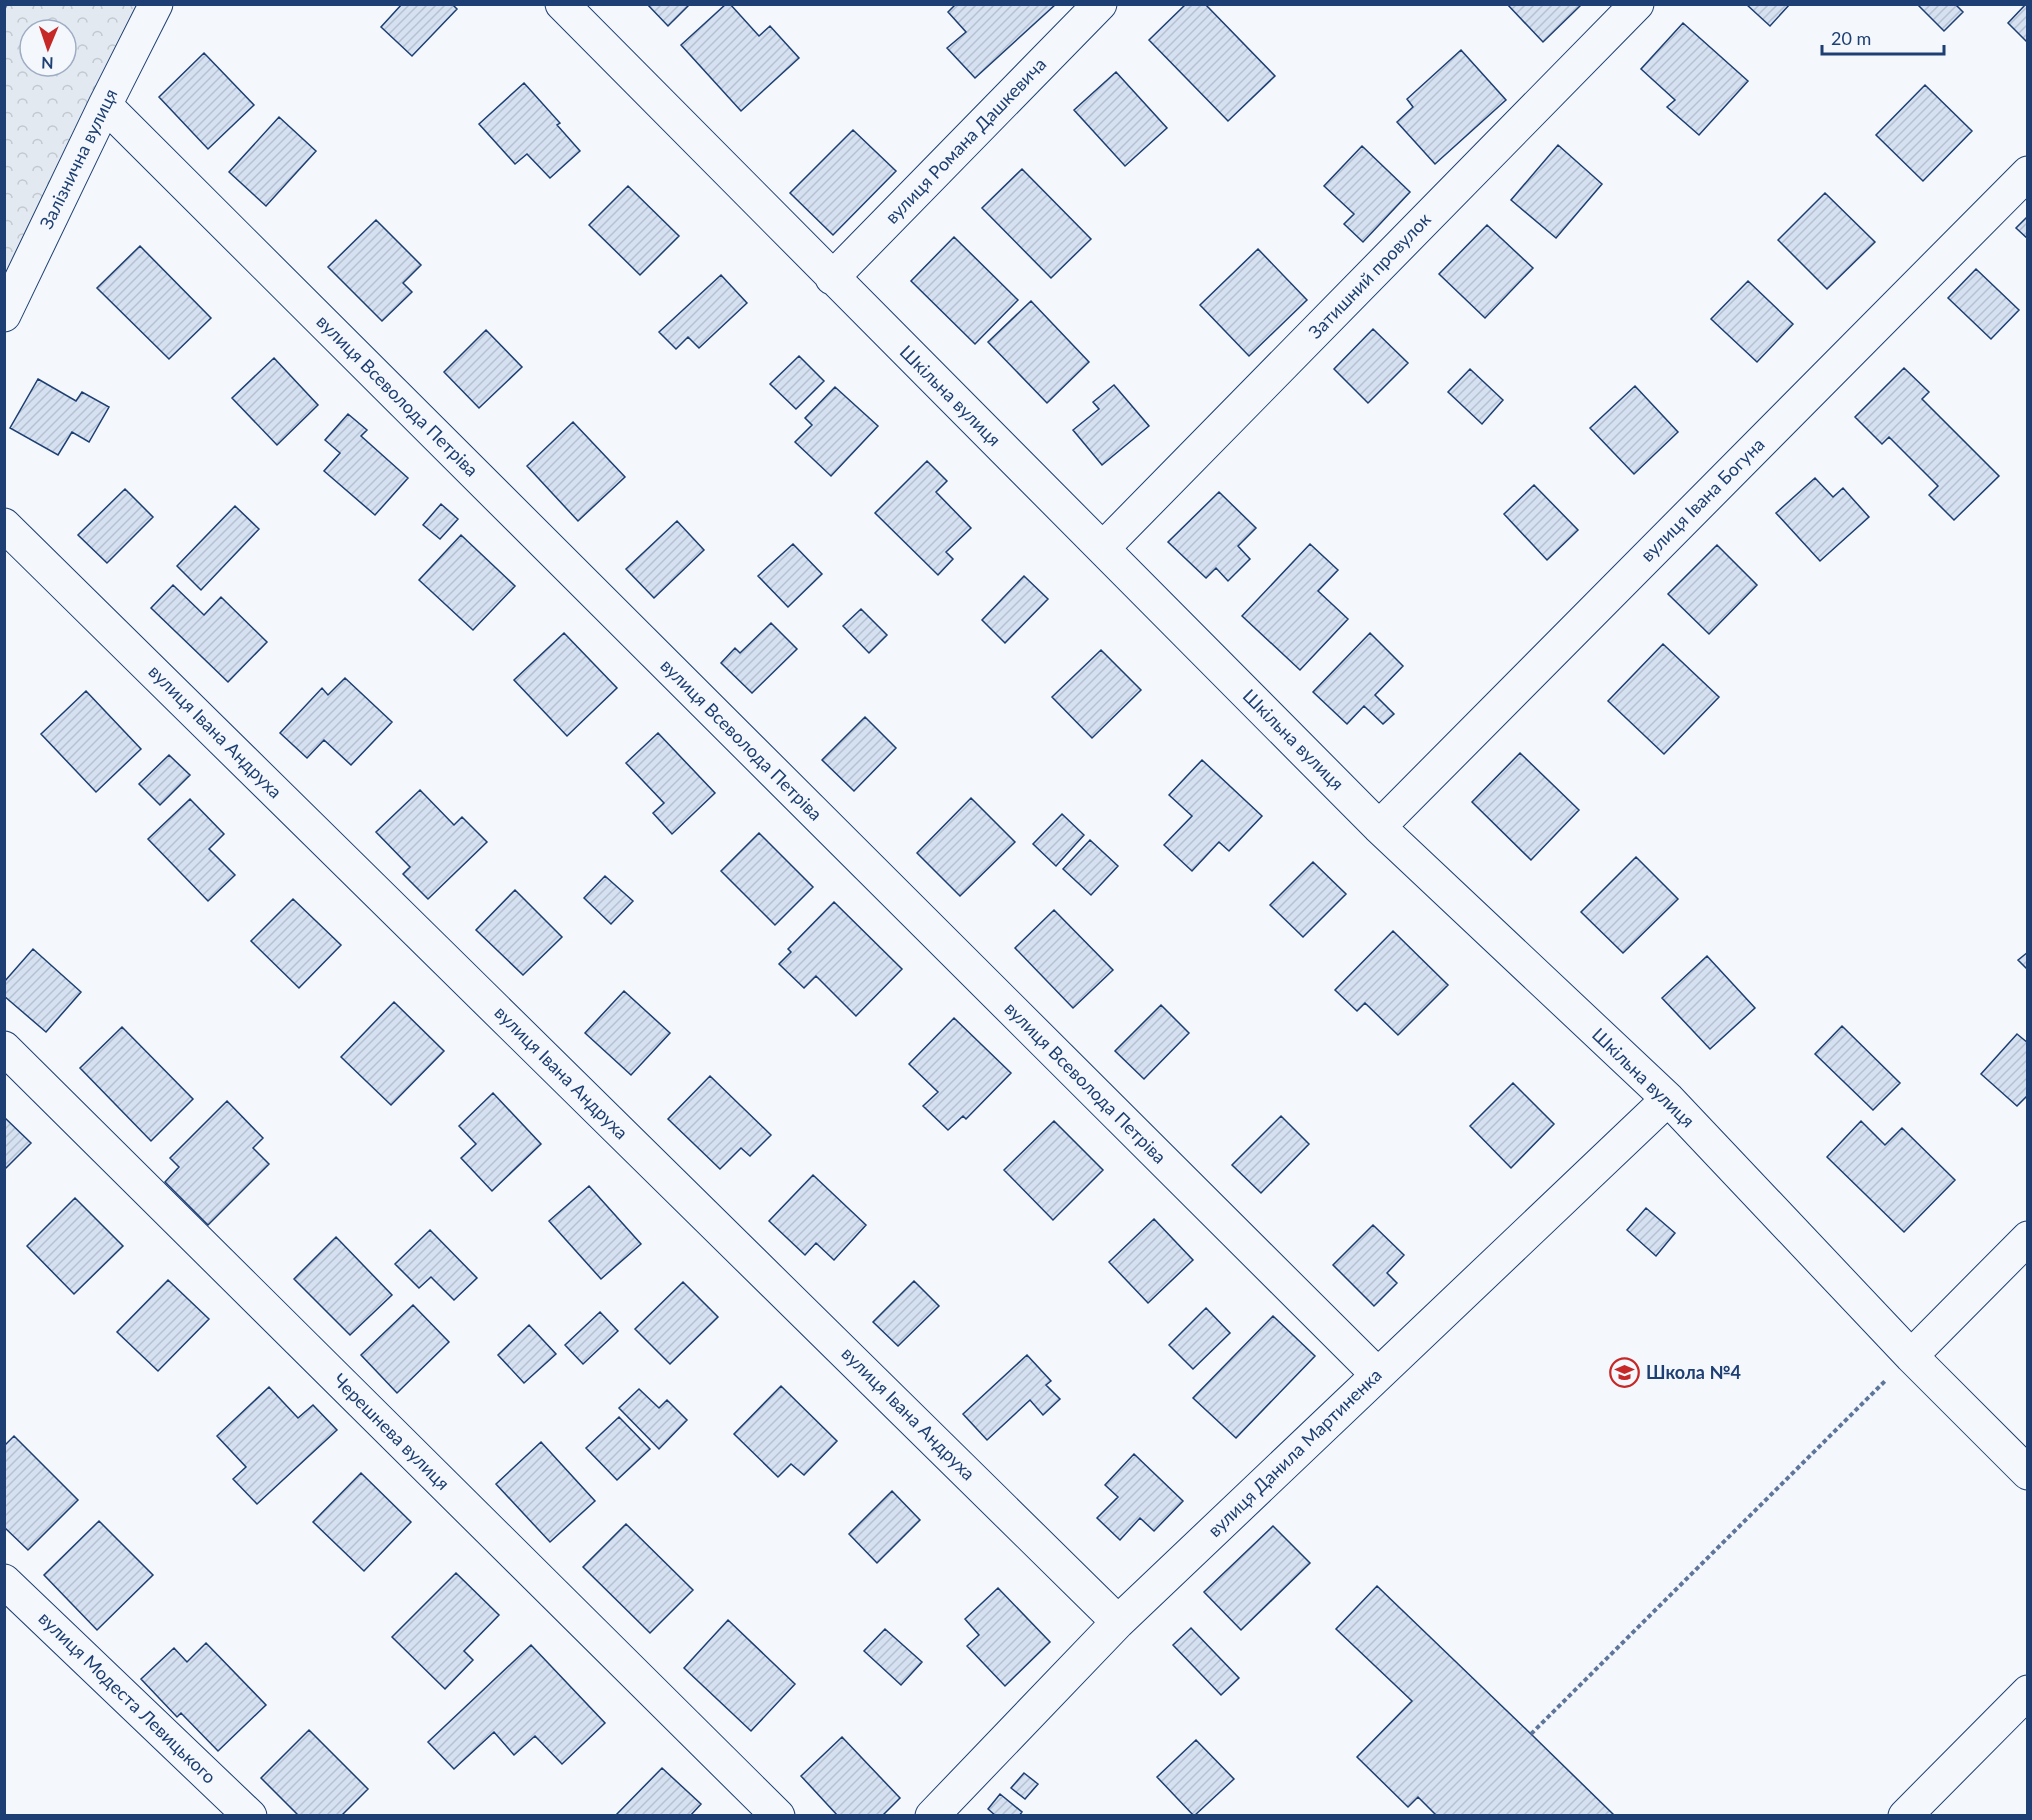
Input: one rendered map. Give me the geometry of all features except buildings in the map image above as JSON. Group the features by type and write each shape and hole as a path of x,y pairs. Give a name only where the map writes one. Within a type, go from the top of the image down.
{"street":[{"name":"Залізнична вулиця","path":"4,315 156,4"},
{"name":"Шкільна вулиця","path":"562,4 1379,826 1668,1099 1911,1356 2028,1473"},
{"name":"вулиця Романа Дашкевича","path":"832,278 1100,4"},
{"name":"Затишний провулок","path":"1103,548 1637,4"},
{"name":"вулиця Всеволода Петріва","path":"105,105 1377,1374"},
{"name":"вулиця Івана Богуна","path":"1379,826 2028,173"},
{"name":"вулиця Івана Андруха","path":"4,525 1118,1622"},
{"name":"Черешнева вулиця","path":"4,1047 778,1815"},
{"name":"вулиця Данила Мартиненка","path":"932,1815 1118,1622 1668,1099"},
{"path":"1911,1356 2028,1238"},
{"name":"вулиця Модеста Левицького","path":"4,1581 250,1815"},
{"path":"1905,1815 2028,1692"}],"path":[{"path":"1531,1734 1911,1356"}],"green space":[{"path":"5,5 147,5 5,314"}],"place":[{"name":"Школа №4","path":"1625,1373"}]}
